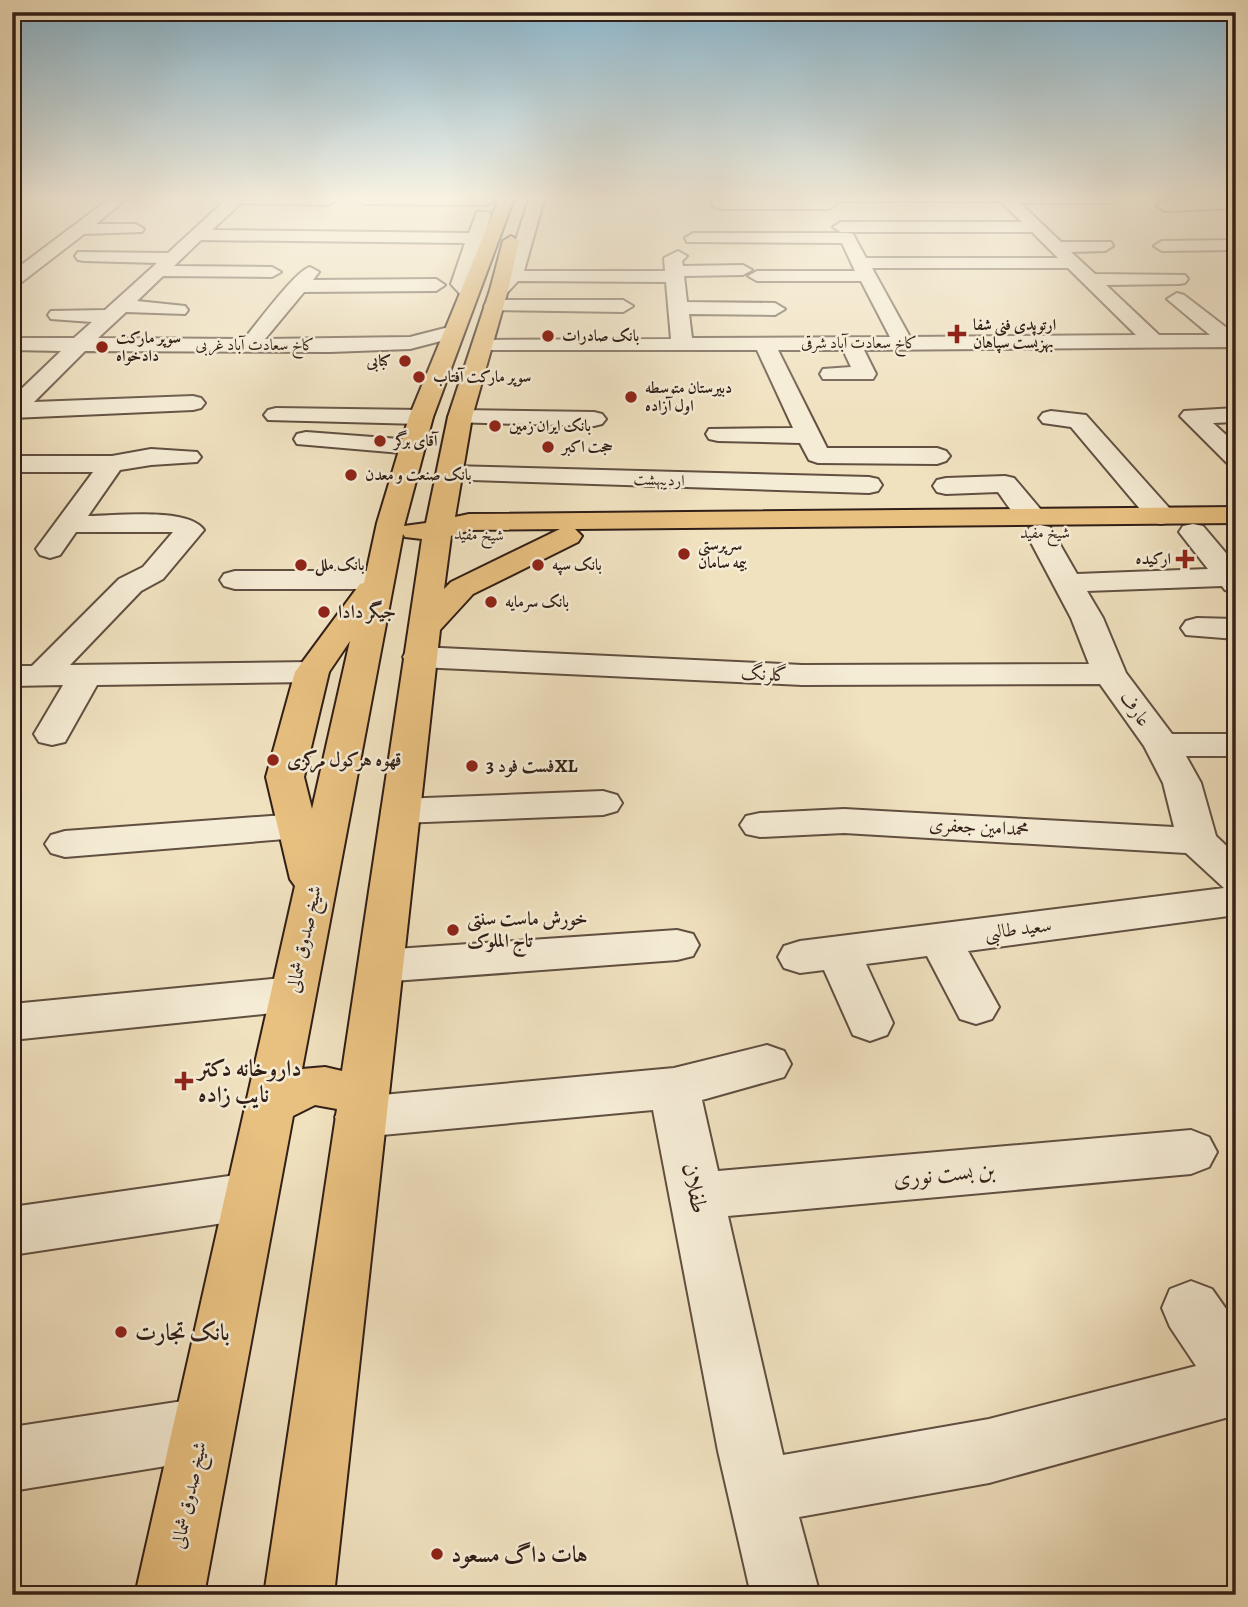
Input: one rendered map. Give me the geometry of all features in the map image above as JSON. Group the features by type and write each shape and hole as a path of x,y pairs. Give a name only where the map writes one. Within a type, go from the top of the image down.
{"main road":[{"name":"شیخ صدوق شمالی","path":"169,1595 389,531 431,427 483,271"},
{"name":"شیخ صدوق شمالی","path":"475,295 490,271"},
{"name":"شیخ صدوق شمالی","path":"299,1595 421,643 438,531 450,474 431,427"},
{"path":"450,474 504,509 566,528"},
{"name":"شیخ مفید","path":"1036,525 1161,516 1236,515"},
{"name":"شیخ مفید","path":"389,531 438,531 456,536 566,528 1036,525 1236,532"},
{"path":"421,643 462,588 566,528"},
{"path":"314,891 285,777 312,672 378,580"},
{"path":"269,1106 293,1091 324,1084 362,1107"}],"street":[{"path":"13,411 158,271 272,272"},
{"path":"363,271 475,295"},
{"path":"414,271 475,295"},
{"name":"شیخ صدوق شمالی","path":"475,295 478,271"},
{"name":"شیخ صدوق شمالی","path":"475,295 490,271"},
{"path":"675,271 682,344"},
{"path":"357,302 475,295 675,274 771,271"},
{"path":"789,271 898,284"},
{"path":"865,271 898,334 1042,324"},
{"path":"870,281 983,271"},
{"path":"1081,271 1154,342"},
{"path":"1090,280 1182,296 1213,309"},
{"path":"858,299 870,281"},
{"path":"250,345 300,284"},
{"path":"265,293 300,284 623,306"},
{"name":"کاخ سعادت آباد شرقی","path":"475,295 682,344 850,344 898,334 934,343 1234,342"},
{"name":"کاخ سعادت آباد غربی","path":"12,344 292,345 410,350 475,295"},
{"path":"1182,296 1234,342"},
{"path":"678,309 775,309"},
{"path":"58,315 178,310"},
{"path":"934,343 948,365"},
{"path":"764,344 816,453 822,456 937,456"},
{"path":"831,374 865,374 850,344"},
{"path":"275,368 292,345"},
{"path":"36,387 85,387"},
{"path":"13,411 193,403"},
{"path":"1236,415 1192,416 1236,458"},
{"path":"1051,418 1078,420 1161,516"},
{"path":"278,426 431,427 594,419"},
{"path":"718,434 808,436"},
{"path":"12,464 112,464 151,457 188,457"},
{"path":"50,549 112,464"},
{"name":"اردیبهشت","path":"450,474 869,485"},
{"name":"عارف","path":"946,486 1005,484 1036,525 1087,618 1110,674 1162,745 1182,783 1197,841"},
{"path":"27,676 130,585 153,573 184,527 68,524"},
{"path":"1193,532 1233,580"},
{"path":"235,580 378,580"},
{"path":"1067,583 1233,580"},
{"path":"1197,628 1236,629"},
{"name":"گلرنگ","path":"421,643 802,676 1110,674"},
{"path":"27,676 312,672"},
{"path":"52,734 85,677"},
{"path":"1162,745 1236,745"},
{"path":"400,811 603,803"},
{"name":"محمدامین جعفری","path":"760,825 844,821 1197,841"},
{"path":"65,844 298,826"},
{"path":"1197,841 1236,878"},
{"name":"سعید طالبی","path":"870,1023 819,954 1236,901"},
{"path":"940,939 976,1007"},
{"path":"380,965 677,945"},
{"path":"12,1021 292,993"},
{"path":"362,1107 674,1088 767,1064"},
{"name":"طفلان","path":"674,1088 760,1491 786,1595"},
{"name":"بن بست نوری","path":"697,1196 1191,1152"},
{"path":"12,1231 250,1196"},
{"path":"1191,1308 1236,1374"},
{"path":"760,1491 989,1451 1236,1385"},
{"path":"12,1459 203,1429"}],"place":[{"name":"ارتوپدی فنی شفا بهزیست سپاهان","path":"957,334"},
{"name":"بانک صادرات","path":"548,336"},
{"name":"سوپر مارکت دادخواه","path":"102,347"},
{"name":"کبابی","path":"405,361"},
{"name":"سوپر مارکت آفتاب","path":"419,377"},
{"name":"دبیرستان متوسطه اول آزاده","path":"631,397"},
{"name":"بانک ایران زمین","path":"495,426"},
{"name":"آقاى برگر","path":"380,441"},
{"name":"حجت اکبر","path":"548,447"},
{"name":"بانک صنعت و معدن","path":"351,475"},
{"name":"سرپرستی بیمه سامان","path":"684,554"},
{"name":"ارکیده","path":"1185,559"},
{"name":"بانک ملل","path":"301,565"},
{"name":"بانک سپه","path":"538,565"},
{"name":"بانک سرمایه","path":"491,602"},
{"name":"جیگر دادا","path":"324,612"},
{"name":"قهوه هرکول مرکزی","path":"273,760"},
{"name":"فست فود 3XL","path":"472,766"},
{"name":"خورش ماست سنتی تاج الملوک","path":"453,930"},
{"name":"داروخانه دکتر نایب زاده","path":"184,1081"},
{"name":"بانک تجارت","path":"121,1332"},
{"name":"هات داگ مسعود","path":"437,1554"}]}
